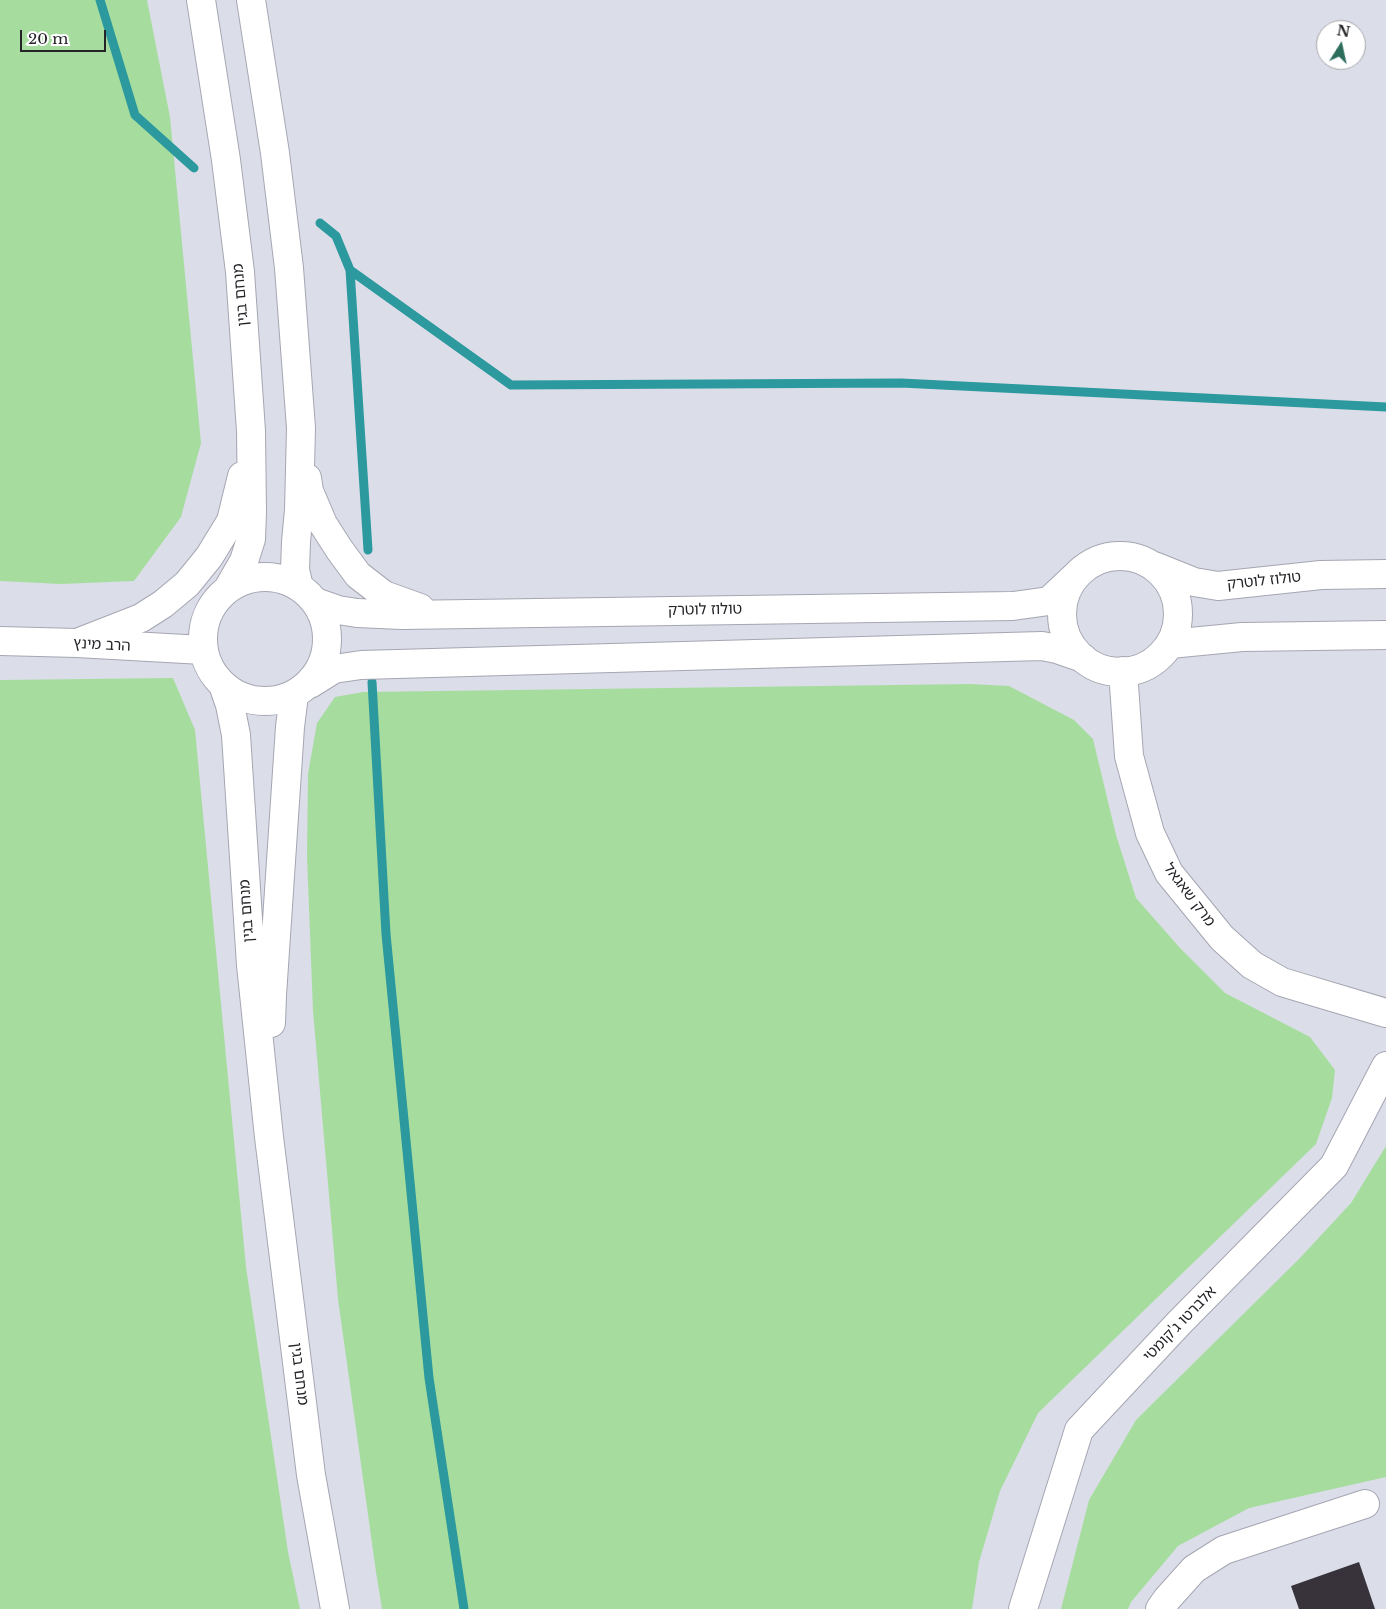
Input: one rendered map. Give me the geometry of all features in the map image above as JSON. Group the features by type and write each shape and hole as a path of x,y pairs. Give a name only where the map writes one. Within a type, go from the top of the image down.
{"main road":[{"name":"מנחם בגין","path":"200,0 226,160 237,253 251,431 251,539 244,561 229,588"},
{"path":"251,0 275,153 289,268 301,428 309,491 323,524 358,575 384,595 438,614"},
{"path":"301,428 300,510 295,570 307,594 324,617 328,635 326,653 320,669 302,689"},
{"path":"77,643 141,618 163,604 186,584 209,557 231,521 251,431"},
{"path":"1114,556 1130,556 1146,562 1162,573 1172,589 1178,607 1177,626 1170,644 1157,658 1142,668 1108,671 1095,666 1083,658 1071,646 1064,630 1062,613 1064,597 1072,581 1083,569 1098,560 1114,556"},
{"name":"טולוז לוטרק","path":"1146,562 1194,582 1218,586 1321,575 1386,574"},
{"name":"טולוז לוטרק","path":"307,594 338,610 357,613 438,614 1013,606 1049,601 1083,569"},
{"path":"307,594 286,580 272,577 257,577 242,580 216,599 207,615 202,632 203,650 210,670 223,685 240,697 258,701 277,701 302,689 334,669 361,665 1042,646 1083,658"},
{"path":"1170,644 1242,637 1386,635"},
{"name":"הרב מינץ","path":"0,641 203,650"},
{"name":"מרק שאגאל","path":"1123,671 1129,756 1150,833 1169,873 1222,938 1252,965 1282,982 1386,1013"},
{"name":"מנחם בגין","path":"223,685 230,705 236,735 250,965 269,1137 311,1474 335,1609"},
{"name":"מנחם בגין","path":"269,1137 272,995 290,727 302,689"},
{"name":"אלברטו ג'קומטי","path":"1023,1609 1079,1430 1180,1322 1334,1166 1386,1066"},
{"path":"1160,1609 1194,1569 1224,1550 1365,1504"}],"green space":[{"path":"0,0 147,0 170,117 201,443 181,517 134,581 61,584 0,581"},
{"path":"173,678 195,730 246,1267 288,1552 300,1609 0,1609 0,680"},
{"path":"970,684 1009,686 1074,720 1093,739 1116,835 1136,898 1180,948 1225,993 1310,1037 1335,1070 1332,1098 1316,1144 1038,1413 1000,1491 979,1562 972,1609 382,1609 338,1299 313,1011 307,856 308,774 317,723 335,697 363,692"},
{"path":"1386,1146 1386,1477 1249,1508 1178,1546 1131,1602 1128,1609 1061,1609 1089,1500 1136,1420 1299,1259 1351,1203"}],"building":[{"path":"1359,1562 1375,1609 1299,1609 1291,1586"}],"waterway":[{"path":"100,0 135,115 194,168"},
{"path":"320,223 336,236 350,270 511,385 901,383 1386,407"},
{"path":"350,270 368,550"},
{"path":"372,682 386,934 429,1378 464,1609"}]}
